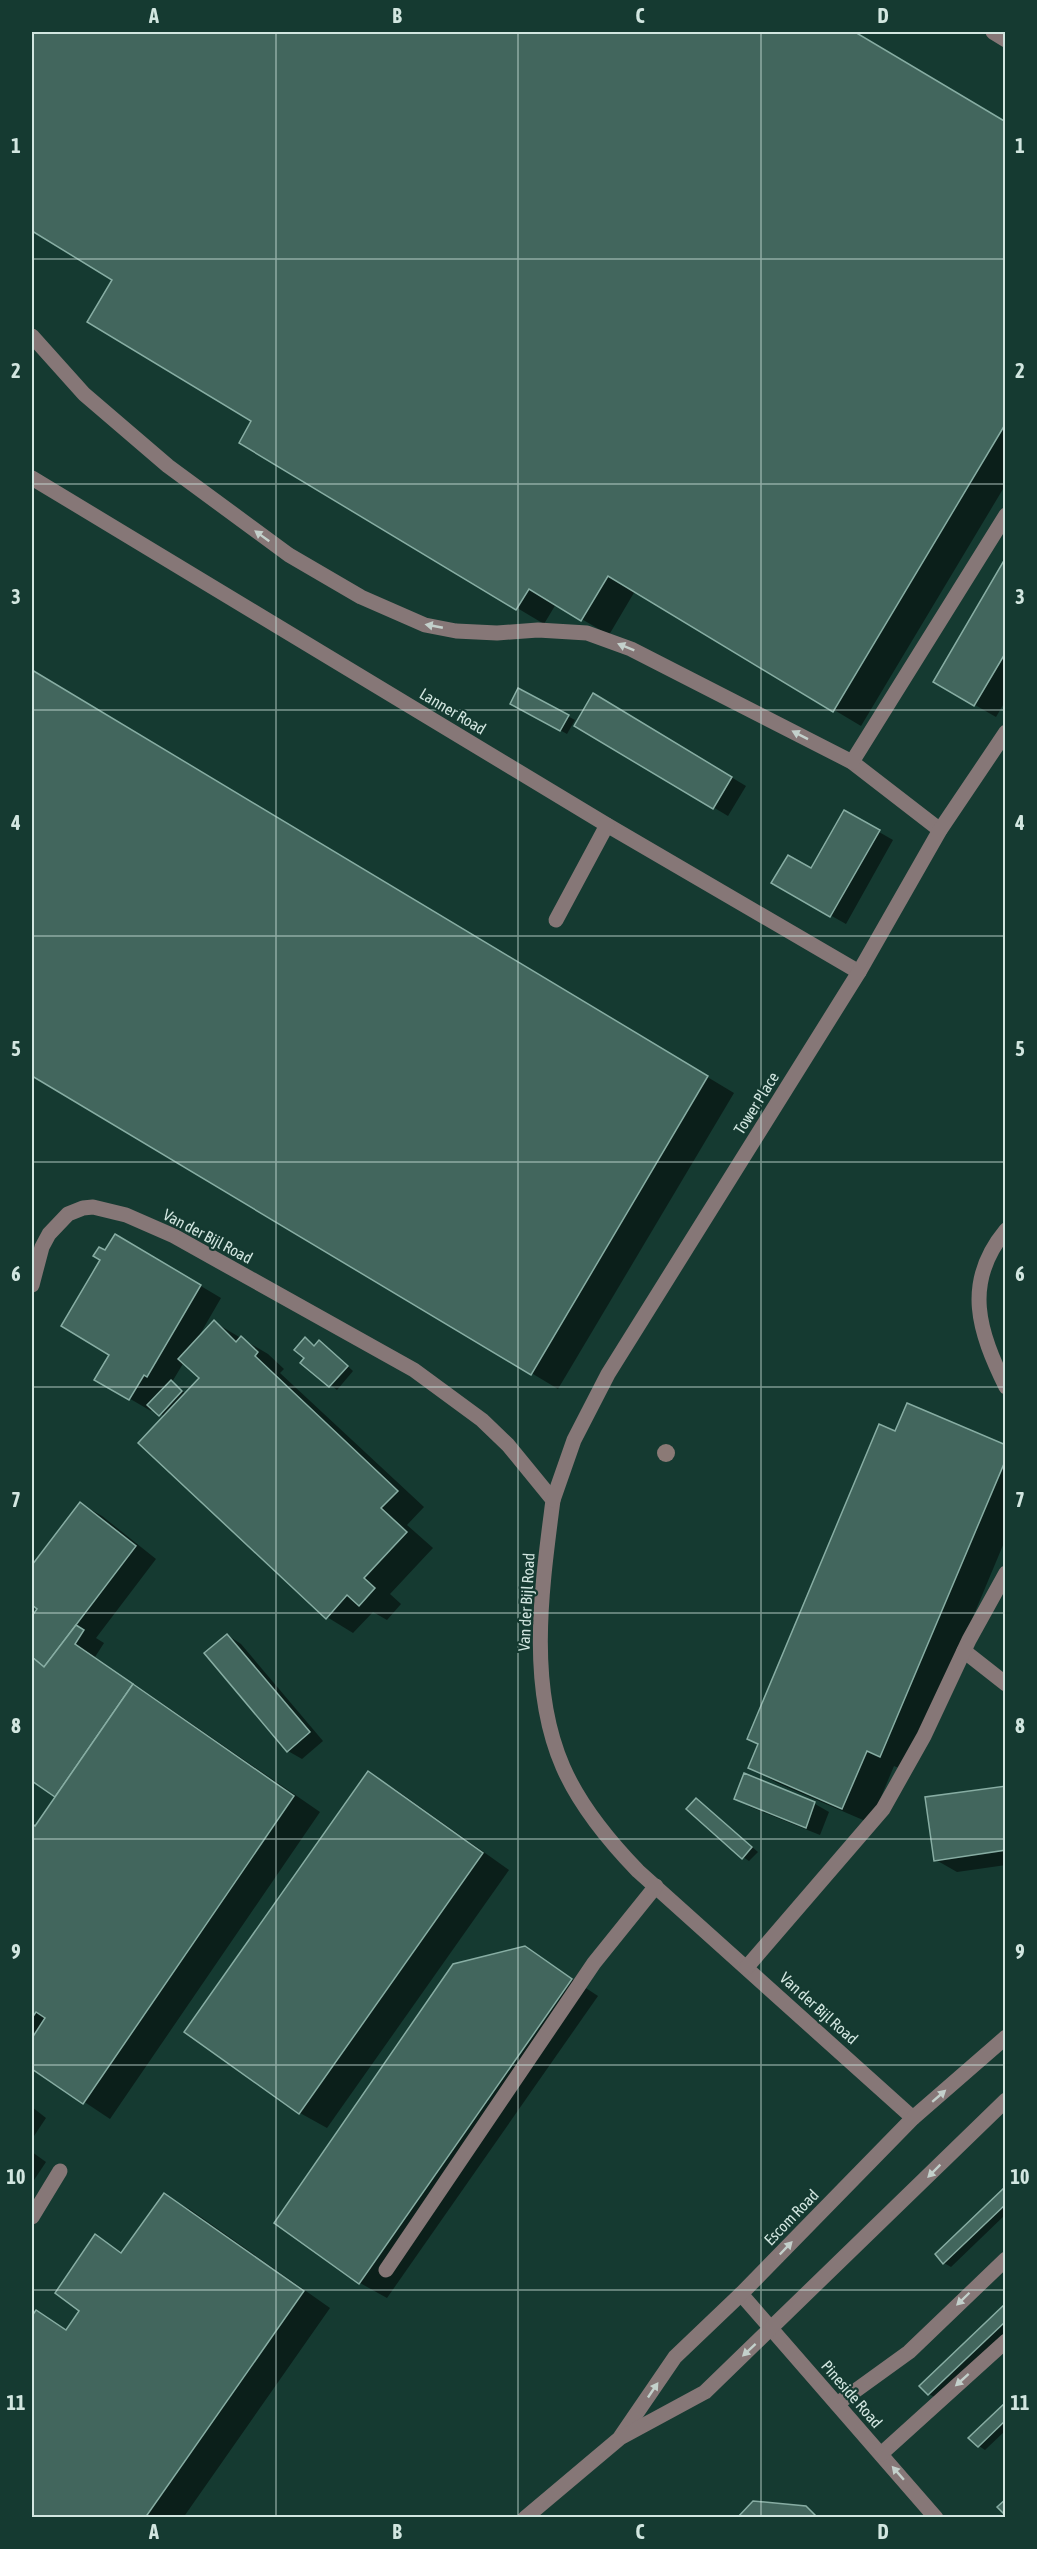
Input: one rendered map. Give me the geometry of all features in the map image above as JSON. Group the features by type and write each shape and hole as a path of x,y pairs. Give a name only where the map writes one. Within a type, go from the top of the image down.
{"street":[{"path":"993,32 1005,40"},
{"path":"32,336 84,394 168,466 289,555 361,597 425,625 456,631 497,633 538,630 587,633 632,649 852,762 940,830"},
{"name":"Lanner Road","path":"32,478 607,825 859,972"},
{"path":"852,762 1005,515"},
{"name":"Tower Place","path":"553,1500 574,1440 608,1374 859,972 940,830 1005,732"},
{"path":"556,920 607,825"},
{"name":"Van der Bijl Road","path":"32,1285 42,1248 49,1234 68,1214 83,1208 102,1208 126,1215 174,1236 414,1370 482,1420 502,1439 553,1500 544,1581 541,1635 542,1688 553,1740 563,1767 579,1796 610,1842 913,2118"},
{"path":"1005,1230 989,1255 978,1286 981,1322 989,1351 1005,1387"},
{"path":"747,1967 883,1809 924,1736 964,1651 1005,1574"},
{"path":"964,1651 1005,1684"},
{"path":"386,2270 594,1963 656,1886"},
{"name":"Escom Road","path":"620,2438 675,2357 741,2294 913,2118 1005,2037"},
{"name":"Escom Road","path":"525,2517 620,2438 705,2392 1005,2100"},
{"path":"32,2217 60,2171"},
{"path":"837,2404 909,2352 1005,2259"},
{"name":"Pineside Road","path":"741,2294 936,2517"},
{"path":"881,2454 1005,2341"}],"building":[{"path":"32,32 855,32 1006,122 1006,423 833,712 608,576 581,621 529,589 516,610 239,443 251,421 87,322 112,280 32,231"},
{"path":"1006,557 1006,652 974,706 933,682"},
{"path":"32,670 708,1076 531,1375 32,1076"},
{"path":"518,688 569,715 560,731 510,704"},
{"path":"593,693 732,777 713,809 574,726"},
{"path":"844,810 880,830 830,917 771,883 788,855 811,868"},
{"path":"115,1234 201,1285 147,1377 144,1375 129,1400 94,1380 109,1355 61,1326 100,1260 93,1256 99,1247 105,1250"},
{"path":"214,1320 236,1342 241,1336 258,1352 255,1356 398,1491 381,1508 407,1532 364,1578 375,1588 359,1606 347,1595 326,1619 138,1443 199,1378 178,1359"},
{"path":"305,1337 314,1346 319,1340 348,1366 329,1387 300,1363 304,1358 294,1350"},
{"path":"171,1380 182,1391 159,1416 147,1405"},
{"path":"907,1403 1006,1445 1006,1459 880,1757 867,1751 842,1809 748,1768 758,1744 747,1739 879,1424 895,1431"},
{"path":"80,1502 136,1546 44,1667 32,1657 32,1616 37,1609 32,1605 32,1565"},
{"path":"76,1625 84,1630 75,1644 133,1684 55,1797 32,1781 32,1657 44,1667"},
{"path":"227,1634 310,1732 287,1752 204,1653"},
{"path":"133,1684 294,1796 83,2104 32,2069 32,2038 45,2018 36,2012 32,2018 32,1823 35,1826"},
{"path":"368,1771 483,1853 299,2114 184,2032"},
{"path":"744,1773 815,1802 806,1828 734,1799"},
{"path":"1006,1786 1006,1850 934,1861 925,1797"},
{"path":"696,1798 752,1847 742,1859 686,1809"},
{"path":"525,1946 572,1979 359,2284 274,2223 453,1964"},
{"path":"1006,2186 1006,2204 943,2264 935,2254"},
{"path":"164,2193 304,2291 145,2518 32,2518 32,2316 36,2310 66,2330 79,2311 55,2293 95,2234 121,2253"},
{"path":"1006,2303 1006,2321 928,2395 919,2386"},
{"path":"1006,2402 1006,2420 978,2447 968,2438"},
{"path":"1006,2499 1006,2516 997,2507"},
{"path":"753,2501 806,2506 818,2518 737,2518"}]}
